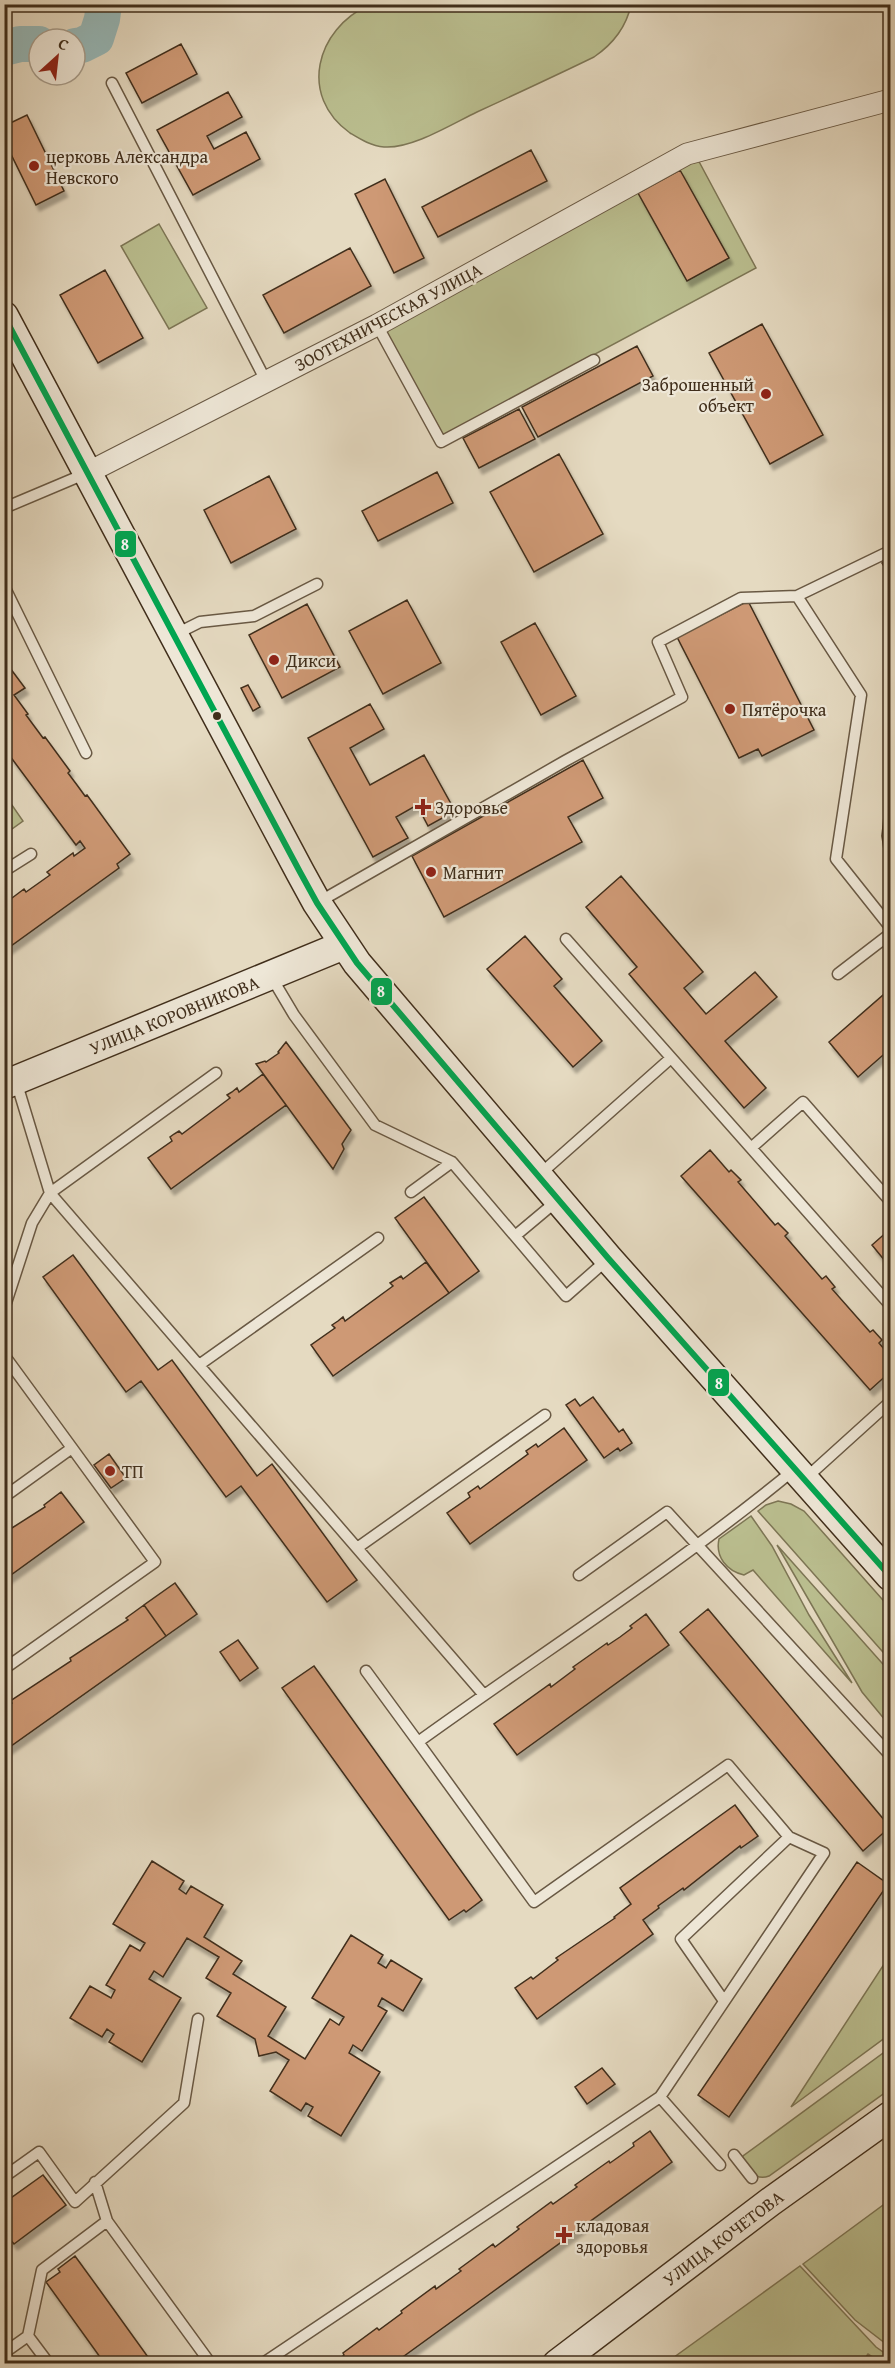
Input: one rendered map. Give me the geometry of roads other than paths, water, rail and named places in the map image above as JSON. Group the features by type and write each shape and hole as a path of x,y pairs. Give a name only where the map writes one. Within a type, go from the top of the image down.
{"street":[{"name":"ЗООТЕХНИЧЕСКАЯ УЛИЦА","path":"87,473 377,325 687,154 891,100"},
{"path":"4,316 317,903 344,945 608,1258 891,1576"},
{"name":"УЛИЦА КОРОВНИКОВА","path":"10,1082 344,945"},
{"name":"УЛИЦА КОЧЕТОВА","path":"557,2364 770,2202 891,2116"}],"lane":[{"path":"112,83 266,381"},
{"path":"377,325 441,442 594,360"},
{"path":"4,508 87,473"},
{"path":"317,903 682,697 658,642 741,598 797,596 891,551"},
{"path":"174,636 200,622 254,616 317,584"},
{"path":"4,586 86,753"},
{"path":"797,596 861,695 836,860 891,927"},
{"path":"4,871 31,854"},
{"path":"838,974 891,934"},
{"path":"566,939 891,1305"},
{"path":"271,976 294,1015 375,1125 452,1162 566,1296 608,1258"},
{"path":"538,1176 671,1058"},
{"path":"4,1309 32,1222 50,1192 216,1073"},
{"path":"10,1082 50,1192 484,1695"},
{"path":"752,1148 803,1102 891,1201"},
{"path":"411,1192 452,1162"},
{"path":"515,1236 558,1200"},
{"path":"199,1365 378,1238"},
{"path":"4,1355 155,1562 4,1669"},
{"path":"418,1742 750,1506 799,1474 891,1402"},
{"path":"357,1548 545,1415"},
{"path":"4,1497 72,1448"},
{"path":"579,1575 667,1512 891,1755"},
{"path":"262,2364 660,2097 824,1853 789,1837 728,1765 534,1902 366,1671"},
{"path":"724,2001 681,1939 789,1837"},
{"path":"4,2177 39,2152 75,2202 184,2103 198,2019"},
{"path":"660,2097 720,2165"},
{"path":"734,2155 752,2178"},
{"path":"95,2182 106,2221 211,2364"},
{"path":"4,2353 28,2336 42,2270 106,2221"},
{"path":"28,2336 49,2364"}],"waterway":[{"path":"87,42 96,38 104,4"},
{"path":"4,48 27,44"}],"place":[{"name":"церковь Александра Невского","path":"34,166"},
{"name":"Заброшенный объект","path":"766,394"},
{"name":"Дикси","path":"274,660"},
{"name":"Пятёрочка","path":"730,709"},
{"name":"Здоровье","path":"423,807"},
{"name":"Магнит","path":"431,872"},
{"name":"ТП","path":"110,1471"},
{"name":"кладовая здоровья","path":"564,2235"}]}
